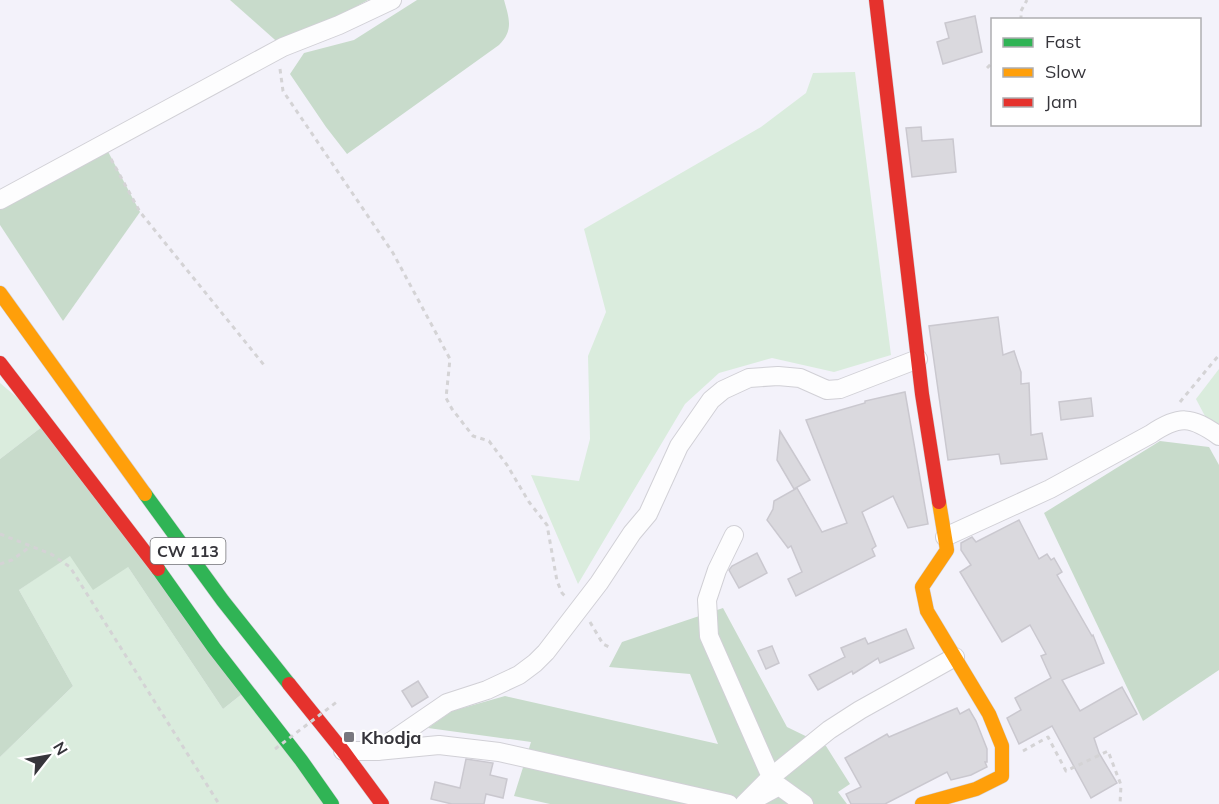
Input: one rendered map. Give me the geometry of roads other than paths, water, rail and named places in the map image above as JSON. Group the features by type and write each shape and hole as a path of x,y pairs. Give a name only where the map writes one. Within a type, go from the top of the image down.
{"main road":[{"path":"876,0 918,359 947,550 922,587 927,611 989,714 1002,746 1002,776 976,789 922,804"},
{"name":"CW 113","path":"0,293 223,601 343,751 382,804"},
{"path":"0,363 140,544 214,648 301,760 332,804"}],"street":[{"path":"0,200 283,47 339,25 392,0"},
{"path":"377,751 447,703 495,687 519,675 546,652 581,608 632,533 648,514 679,446 711,400 723,390 749,378 778,376 800,378 826,390 840,389 918,359"},
{"path":"945,537 1050,489 1166,424 1181,419 1207,427 1219,436"},
{"path":"734,535 717,570 707,600 709,636 771,777"},
{"path":"745,804 771,777 829,730 955,657"},
{"path":"343,751 377,751 439,745 499,752 729,804"},
{"path":"745,804 779,786 804,804"}],"place":[{"name":"Khodja","path":"349,737"}]}
